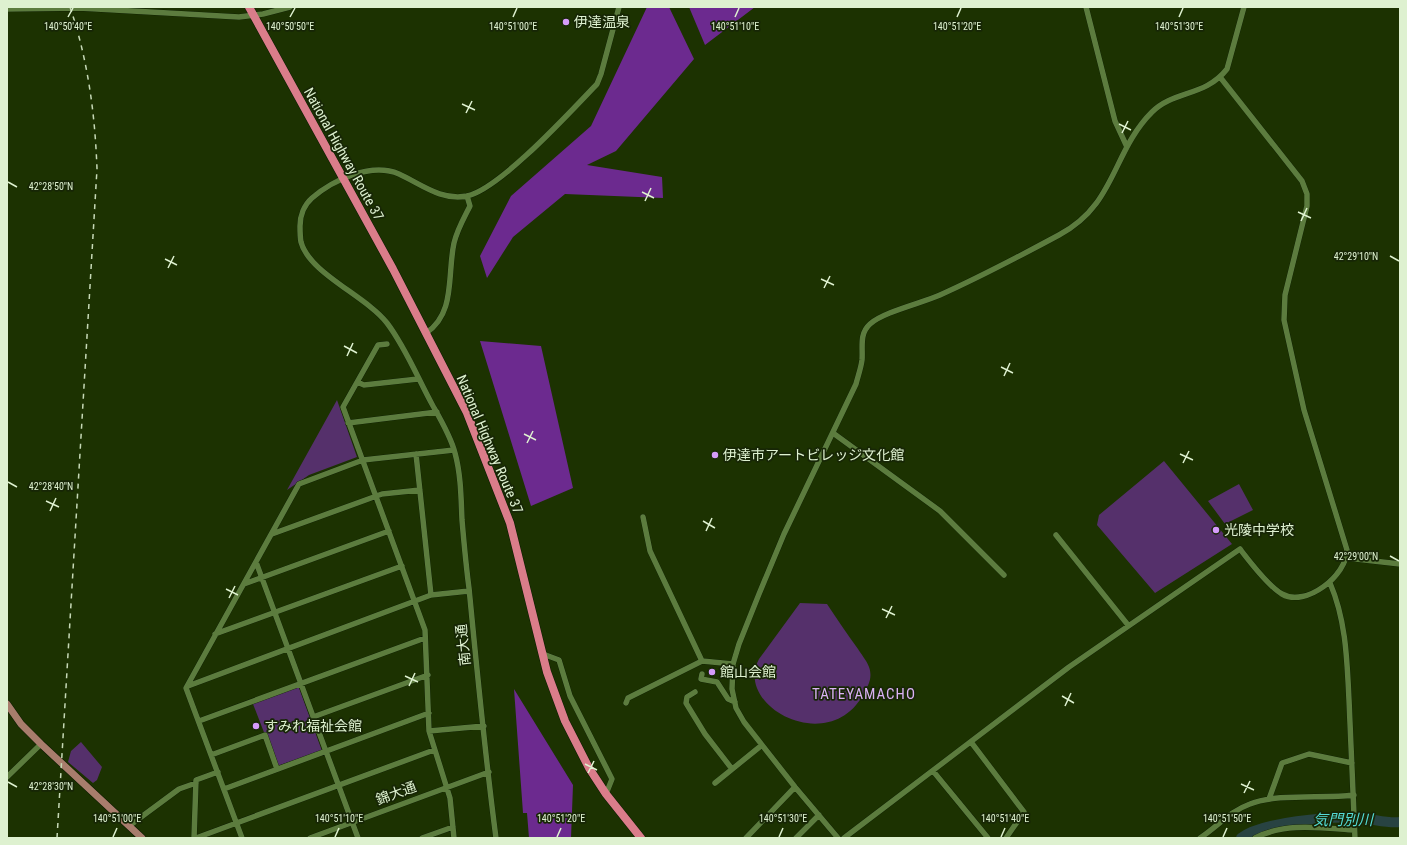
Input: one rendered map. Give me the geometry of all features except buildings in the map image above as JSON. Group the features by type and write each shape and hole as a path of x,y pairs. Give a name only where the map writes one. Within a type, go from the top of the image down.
{"highway":[{"name":"National Highway Route 37","path":"251,11 410,302 467,413 510,523 547,672 565,721 589,768 606,794 641,838"}],"main road":[{"path":"7,704 21,724 41,744 142,838"}],"street":[{"path":"7,10 79,8 239,17 251,11 263,14 290,7"},
{"path":"426,333 434,327 443,315 447,305 454,242 458,229 470,206 467,196 493,184 542,140 597,84 619,7"},
{"path":"1086,7 1115,121 1127,146"},
{"path":"838,838 795,787 744,722 735,702 732,689 733,664 739,644 784,534 856,384 862,361 862,337 870,324 876,320 939,296 1077,225 1099,202 1127,146 1143,121 1164,103 1207,87 1220,77 1227,69 1244,7"},
{"path":"844,838 1016,706 1128,625 1240,549 1276,590 1289,597 1304,596 1330,583 1347,558 1347,550 1304,410 1284,320 1285,295 1307,206 1307,194 1302,181 1280,151 1220,77"},
{"name":"南大通","path":"467,196 456,197 437,194 397,173 384,169 362,172 342,180 310,199 304,208 300,220 301,241 312,262 370,305 386,322 399,342 437,412 454,450 462,493 464,544 496,838"},
{"path":"387,344 378,345 343,407 425,630 428,675 429,731 450,798 454,838"},
{"path":"357,382 364,385 418,379"},
{"path":"348,423 437,412"},
{"path":"833,433 940,510 1004,575"},
{"path":"242,838 186,688 215,634 299,484 363,460 454,450"},
{"path":"416,454 431,595"},
{"path":"272,534 376,496 420,490"},
{"path":"644,517 653,558 702,661"},
{"path":"244,584 389,531"},
{"path":"1056,535 1128,625"},
{"path":"1347,558 1400,564"},
{"path":"256,562 358,838"},
{"path":"215,634 274,614 402,566"},
{"path":"1330,583 1337,600 1344,633 1355,838"},
{"path":"188,686 431,595 469,591"},
{"path":"199,722 425,638"},
{"path":"543,654 559,660 570,696 612,779 606,794"},
{"path":"626,703 628,698 639,691 702,661 733,664"},
{"path":"702,674 702,679 717,682 728,699 735,702"},
{"path":"313,717 428,675"},
{"path":"695,692 687,697 686,703 705,734 732,769"},
{"path":"224,789 429,713"},
{"path":"429,731 484,726"},
{"path":"211,755 264,735 277,769"},
{"path":"971,742 1024,812 1006,838"},
{"path":"7,777 41,744"},
{"path":"715,783 762,745"},
{"path":"196,782 195,838 434,750"},
{"path":"1269,799 1282,763 1309,754 1352,763"},
{"path":"933,771 988,838"},
{"path":"129,826 179,789 196,782 196,780 218,772"},
{"name":"錦大通","path":"310,838 489,772"},
{"path":"746,838 795,787"},
{"path":"1200,838 1227,816 1250,804 1269,799 1354,797"},
{"path":"796,838 819,815"},
{"path":"422,838 453,827"},
{"path":"1256,838 1277,830 1294,828 1354,829"}],"shaded area":[{"path":"647,7 669,7 694,59 616,151 587,165 662,177 663,198 565,194 513,237 487,278 480,256 511,196 591,126"},
{"path":"689,7 755,7 705,45"},
{"path":"480,341 541,346 573,488 531,506"},
{"path":"337,400 357,457 309,475 287,490"},
{"path":"1164,461 1232,544 1155,593 1097,525 1099,515"},
{"path":"1239,484 1253,510 1225,524 1208,501"},
{"path":"800,603 827,604 865,660 870,671 869,682 863,695 847,713 828,722 808,723 788,718 771,707 759,693 755,677 759,659"},
{"path":"296,687 299,688 322,751 277,766 253,704"},
{"path":"514,689 573,785 571,838 529,838 527,813 523,813"},
{"path":"81,742 102,767 97,780 93,783 68,762 71,751"}],"waterway":[{"name":"気門別川","path":"1241,838 1251,832 1264,828 1314,819 1357,818 1400,822"}],"railway":[{"path":"57,838 97,169 90,87 82,47 70,7"}],"place":[{"name":"伊達温泉","path":"566,22"},
{"name":"伊達市アートビレッジ文化館","path":"715,455"},
{"name":"光陵中学校","path":"1216,530"},
{"name":"館山会館","path":"712,672"},
{"name":"すみれ福祉会館","path":"256,726"}],"district":[{"name":"TATEYAMACHO","path":"864,694"}]}
